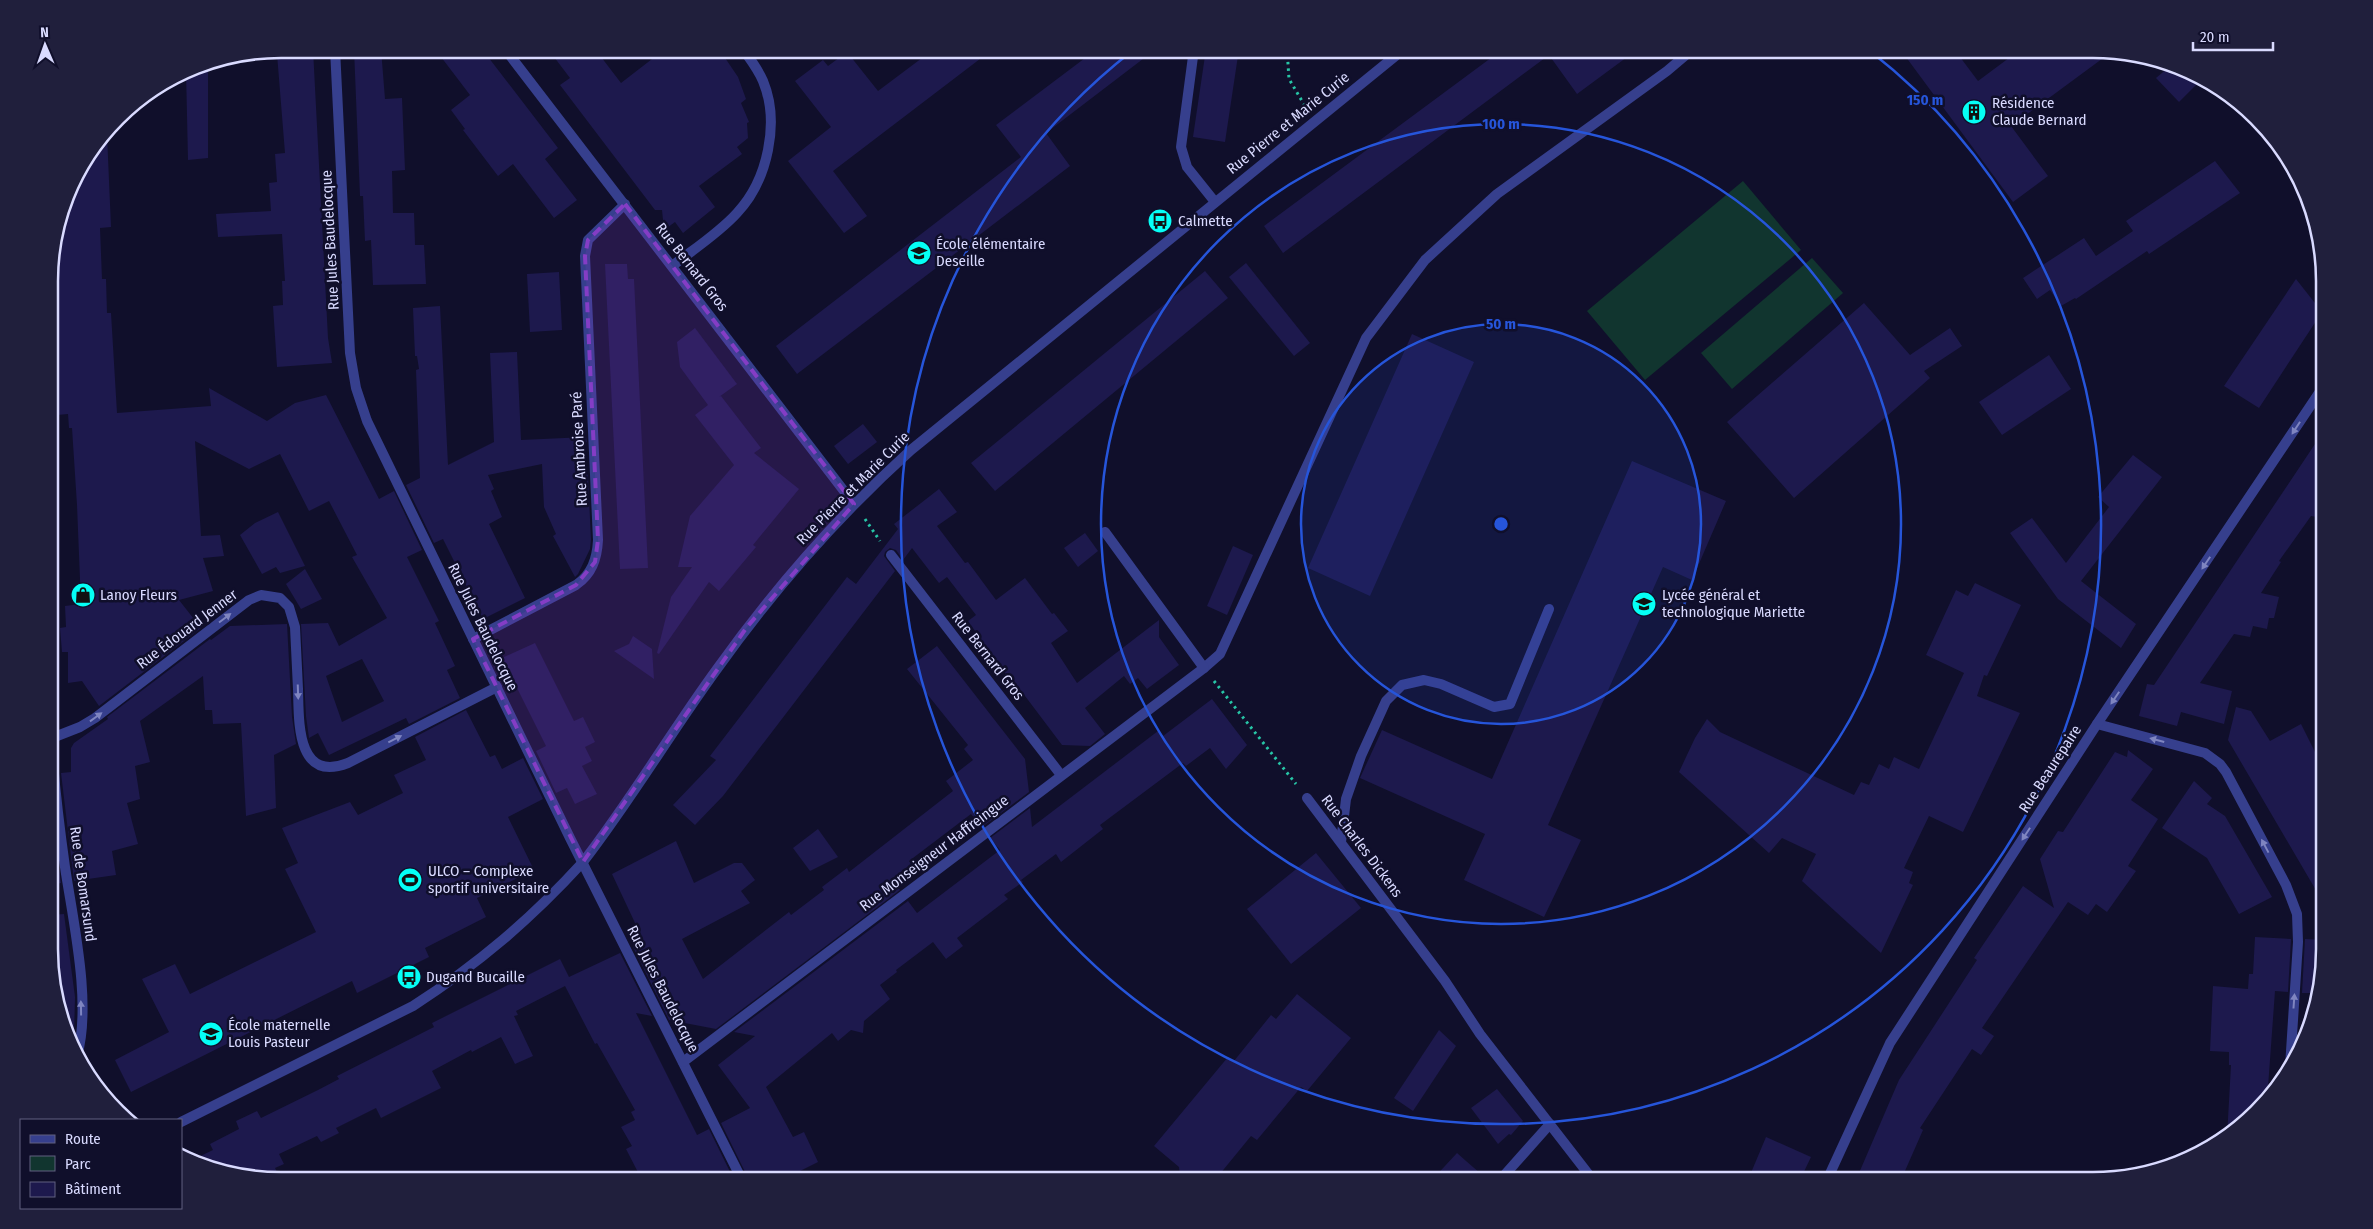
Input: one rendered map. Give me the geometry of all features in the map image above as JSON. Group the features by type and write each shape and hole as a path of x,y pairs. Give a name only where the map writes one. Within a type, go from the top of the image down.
{"street":[{"name":"Rue Jules Baudelocque","path":"335,58 350,353 356,388 366,421 582,862 738,1172"},
{"name":"Rue Bernard Gros","path":"512,58 854,504"},
{"path":"672,266 738,213 751,194 763,168 770,134 767,98 758,71 749,58"},
{"path":"1193,58 1181,147 1187,167 1215,202"},
{"name":"Rue Pierre et Marie Curie","path":"182,1122 382,1022 445,986 511,934 556,892 582,862 748,627 800,563 854,504 911,450 1393,58"},
{"name":"Rue Monseigneur Haffreingue","path":"683,1062 1220,654 1366,338 1425,260 1497,194 1682,58"},
{"name":"Rue Ambroise Paré","path":"473,639 576,586 584,580 595,562 598,540 585,256 588,240 594,232 625,204"},
{"name":"Rue Beaurepaire","path":"1831,1172 1890,1043 2098,724 2316,397"},
{"path":"1105,532 1204,668"},
{"name":"Rue Bernard Gros","path":"891,555 1061,776"},
{"name":"Rue Édouard Jenner","path":"58,736 80,727 95,718 249,600 261,595 280,598 292,613 295,627 300,737 309,757 320,765 333,767 348,763 497,688"},
{"path":"1341,842 1346,798 1386,701 1402,685 1424,680 1441,684 1494,707 1510,704 1549,609"},
{"path":"2098,724 2205,753 2220,764 2226,772 2286,885 2296,914 2298,942 2291,1051"},
{"name":"Rue Charles Dickens","path":"1307,798 1441,974 1480,1034 1587,1172"},
{"name":"Rue de Bomarsund","path":"58,809 80,990 81,1039 79,1046"},
{"path":"1507,1172 1550,1124"}],"path":[{"path":"1287,58 1288,78 1315,121"},
{"name":"Rue Charles Dickens","path":"1204,668 1307,798"}],"highlighted area":[{"path":"625,204 854,504 747,627 583,862 473,639 576,585 595,562 598,540 585,256 588,240"}],"green space":[{"path":"1743,181 1801,250 1645,380 1587,311"},
{"path":"1812,258 1843,293 1732,389 1701,353"}],"building":[{"path":"277,58 313,58 328,338 332,363 277,367 273,306 283,305 282,281 285,281 282,234 218,237 216,214 271,211 269,183 277,182 275,154 285,153"},
{"path":"354,58 382,58 385,99 402,98 405,170 392,171 393,213 414,213 415,245 424,245 426,284 373,285 371,240 365,241 363,196 360,196"},
{"path":"442,58 489,58 558,148 545,159 577,200 554,218 513,164 498,176 463,130 465,129 451,110 470,95"},
{"path":"555,58 602,58 621,83 653,58 725,58 738,77 746,99 741,103 749,122 747,123 748,138 737,147 742,154 699,186 715,207 683,233 675,222 664,230 662,210 655,210 560,85 570,78"},
{"path":"839,58 852,58 878,91 922,58 981,58 833,171 867,216 844,233 788,161 831,127 795,81 823,60 828,66"},
{"path":"1085,58 1144,58 1046,133 1070,166 797,374 776,346 1021,157 996,125"},
{"path":"1205,58 1238,58 1225,142 1193,137"},
{"path":"1491,58 1545,58 1283,253 1264,226"},
{"path":"1551,58 1626,58 1577,94"},
{"name":"Résidence Claude Bernard","path":"1907,58 1961,58 1978,81 2009,58 2103,58 2011,126 2048,176 2013,202"},
{"path":"208,69 208,158 188,160 186,78"},
{"path":"2166,70 2198,84 2179,102 2156,78"},
{"path":"107,141 111,227 100,228 102,279 106,279 107,313 111,313 117,413 211,406 209,388 267,421 295,403 326,395 379,499 394,491 422,550 407,557 439,621 435,623 455,666 447,670 460,698 409,724 406,718 329,755 318,733 309,738 301,624 328,623 339,646 387,618 352,557 357,555 329,501 309,511 280,454 249,469 195,441 201,536 220,535 224,556 203,558 213,591 179,600 201,628 99,706 82,681 68,683 68,652 62,652 60,628 66,627 65,606 81,604 72,428 69,428 68,414 58,415 59,251 74,195 87,169","holes":["362,659 384,701 342,722 326,676"]},
{"path":"2215,161 2240,193 2149,254 2147,251 2076,299 2061,306 2050,290 2037,299 2023,278 2084,238 2096,256 2133,231 2126,221"},
{"path":"1246,263 1310,343 1294,356 1229,277"},
{"path":"605,264 627,264 628,279 634,279 648,568 620,569"},
{"path":"1205,271 1228,298 995,491 971,463"},
{"path":"559,272 562,330 530,332 527,274"},
{"path":"2296,279 2316,304 2316,321 2259,408 2224,386"},
{"path":"1864,303 1910,355 1950,328 1962,346 1924,371 1930,378 1794,498 1727,422"},
{"path":"440,306 448,465 494,442 490,353 517,352 521,440 586,437 587,442 575,448 588,476 591,540 590,549 575,577 553,536 556,534 544,507 542,464 488,475 494,489 491,491 502,517 489,524 525,598 483,619 443,539 434,543 406,485 420,478 416,370 419,369 417,356 415,356 413,308"},
{"path":"695,328 737,384 719,397 721,396 761,448 754,453 799,489 753,545 756,547 719,591 709,582 659,654 657,653 671,597 692,567 678,567 690,516 734,465 695,415 708,405 680,367 677,342"},
{"path":"1412,334 1474,362 1370,596 1308,568"},
{"path":"2049,355 2071,389 2002,435 1979,402"},
{"path":"863,424 877,442 848,464 834,446"},
{"path":"2316,442 2316,517 2311,516 2279,561 2281,562 2261,593 2279,597 2274,618 2269,618 2267,629 2253,626 2250,637 2234,634 2200,683 2232,691 2224,724 2181,712 2177,726 2139,716 2147,684 2154,685"},
{"path":"2133,455 2162,477 2081,581 2136,624 2121,648 2058,599 2010,533 2032,518 2066,563 2109,507 2098,497"},
{"path":"1632,461 1726,501 1692,580 1663,567 1548,825 1581,840 1544,917 1464,880 1485,834 1360,778 1382,730 1492,779"},
{"path":"939,489 957,512 937,526 965,563 968,562 996,600 1025,578 1052,614 1054,613 1068,631 1051,643 1077,683 1159,620 1159,637 1179,665 1147,689 1138,678 1130,684 1124,676 1085,708 1105,734 1090,746 1062,745 1019,688 1019,693 968,621 976,615 947,577 939,583 912,548 903,560 896,550 890,548 885,552 884,556 895,571 723,796 695,825 673,805 716,760 710,756 847,577 856,584 898,529 894,524"},
{"path":"278,512 305,566 280,573 276,567 262,574 240,535 255,523"},
{"path":"1085,533 1098,551 1078,567 1064,548"},
{"path":"1233,546 1253,555 1227,615 1207,606"},
{"path":"305,569 322,599 301,609 286,584"},
{"path":"1975,583 2021,605 1987,676 1984,675 1977,696 2020,713 1963,832 1929,816 1904,868 1913,872 1909,883 1913,885 1881,953 1802,881 1816,854 1782,838 1769,853 1679,772 1695,738 1707,719 1720,732 1854,795 1861,782 1869,785 1879,764 1889,769 1894,757 1919,769 1964,673 1926,655 1956,590 1968,596"},
{"path":"287,624 292,717 296,744 274,755 276,808 246,816 241,723 213,724 212,710 205,710 203,676 140,721 150,762 135,766 140,799 127,803 138,844 112,851 116,875 74,881 61,773 71,772 71,748 74,743 108,719 107,717 210,639 230,626"},
{"path":"633,636 652,649 654,679 614,651 629,644"},
{"path":"535,643 574,721 583,717 595,742 585,747 592,761 582,766 597,794 575,804 567,788 556,793 536,751 546,746 502,658"},
{"path":"937,646 1025,759 1029,792 982,827 971,814 909,861 911,864 892,879 900,890 716,1029 669,1020 633,947 644,942 612,874 676,841 694,883 734,863 742,863 755,880 741,891 750,903 682,939 703,979 789,912 791,915 824,890 822,887 847,868 849,872 953,791 946,781 973,760 964,749 968,745 907,669"},
{"path":"1212,699 1247,745 1226,769 1210,748 1186,766 1183,763 1100,825 1103,829 1061,862 1056,854 1021,880 1023,882 1004,895 1008,899 957,938 963,946 946,959 933,942 896,970 897,972 880,985 890,999 864,1021 863,1033 851,1030 838,1041 832,1033 766,1087 793,1137 804,1132 818,1162 800,1172 745,1172 721,1123 750,1108 718,1065 755,1036 734,1032 908,901 917,913 1000,850 990,838 1030,808 1032,827 1158,731 1163,736"},
{"path":"2236,707 2251,711 2270,741 2301,724 2316,754 2316,890 2228,740"},
{"path":"466,710 490,757 495,755 502,769 523,758 543,799 508,817 534,870 477,898 486,917 425,948 429,957 357,993 352,981 131,1092 115,1060 169,1032 142,979 175,964 190,994 316,932 285,869 298,863 282,828 350,802 358,815 403,793 394,775 426,760 415,737"},
{"path":"2128,750 2153,769 2131,800 2158,819 2128,866 2136,871 2107,912 2096,904 2088,915 2068,902 1982,1028 1994,1036 1981,1055 1972,1049 1920,1128 1923,1130 1905,1172 1859,1172 1899,1080 1977,960 1974,958 2023,886 2054,908 2040,859 2058,831 2063,832 2115,752 2127,757"},
{"path":"2194,781 2212,798 2207,804 2225,816 2272,897 2239,914 2207,858 2162,828"},
{"path":"818,829 838,857 810,871 793,848"},
{"path":"1316,853 1361,908 1291,964 1247,909"},
{"path":"58,862 61,883 58,884"},
{"path":"58,914 64,914 75,997 74,1034 59,978"},
{"path":"2255,937 2291,939 2288,992 2275,991 2268,1085 2240,1116 2228,1125 2231,1065 2229,1065 2229,1052 2210,1051 2213,986 2248,989 2249,974 2253,974"},
{"path":"2305,939 2316,940 2314,978 2311,993 2302,993"},
{"path":"620,953 652,1016 636,1013 697,1135 709,1129 730,1172 638,1172 626,1149 632,1146 621,1127 635,1120 631,1112 635,1110 597,1043 595,1044 565,986 516,1011 518,1015 514,1016 533,1056 515,1064 501,1037 472,1052 471,1050 432,1071 441,1088 381,1118 376,1108 336,1128 339,1133 321,1142 317,1136 279,1154 284,1164 275,1168 277,1172 251,1170 199,1157 213,1150 210,1144 239,1129 236,1121 257,1111 261,1118 318,1090 339,1079 337,1076 434,1027 432,1023 560,959 569,977"},
{"path":"1297,994 1351,1038 1307,1091 1301,1087 1257,1140 1251,1136 1222,1172 1180,1172 1179,1167 1154,1146 1228,1057 1234,1061 1271,1015 1276,1019"},
{"path":"1439,1030 1456,1046 1413,1111 1394,1098"},
{"path":"1497,1089 1523,1121 1511,1135 1509,1134 1498,1144 1471,1108"},
{"path":"1766,1137 1811,1157 1804,1172 1751,1172"},
{"path":"1457,1153 1479,1172 1439,1172"}],"place":[{"name":"Résidence Claude Bernard","path":"1974,112"},
{"name":"Calmette","path":"1160,221"},
{"name":"École élémentaire Deseille","path":"919,253"},
{"name":"Lanoy Fleurs","path":"83,595"},
{"name":"Lycée général et technologique Mariette","path":"1644,604"},
{"name":"ULCO – Complexe sportif universitaire","path":"410,880"},
{"name":"Dugand Bucaille","path":"409,977"},
{"name":"École maternelle Louis Pasteur","path":"211,1034"}]}
